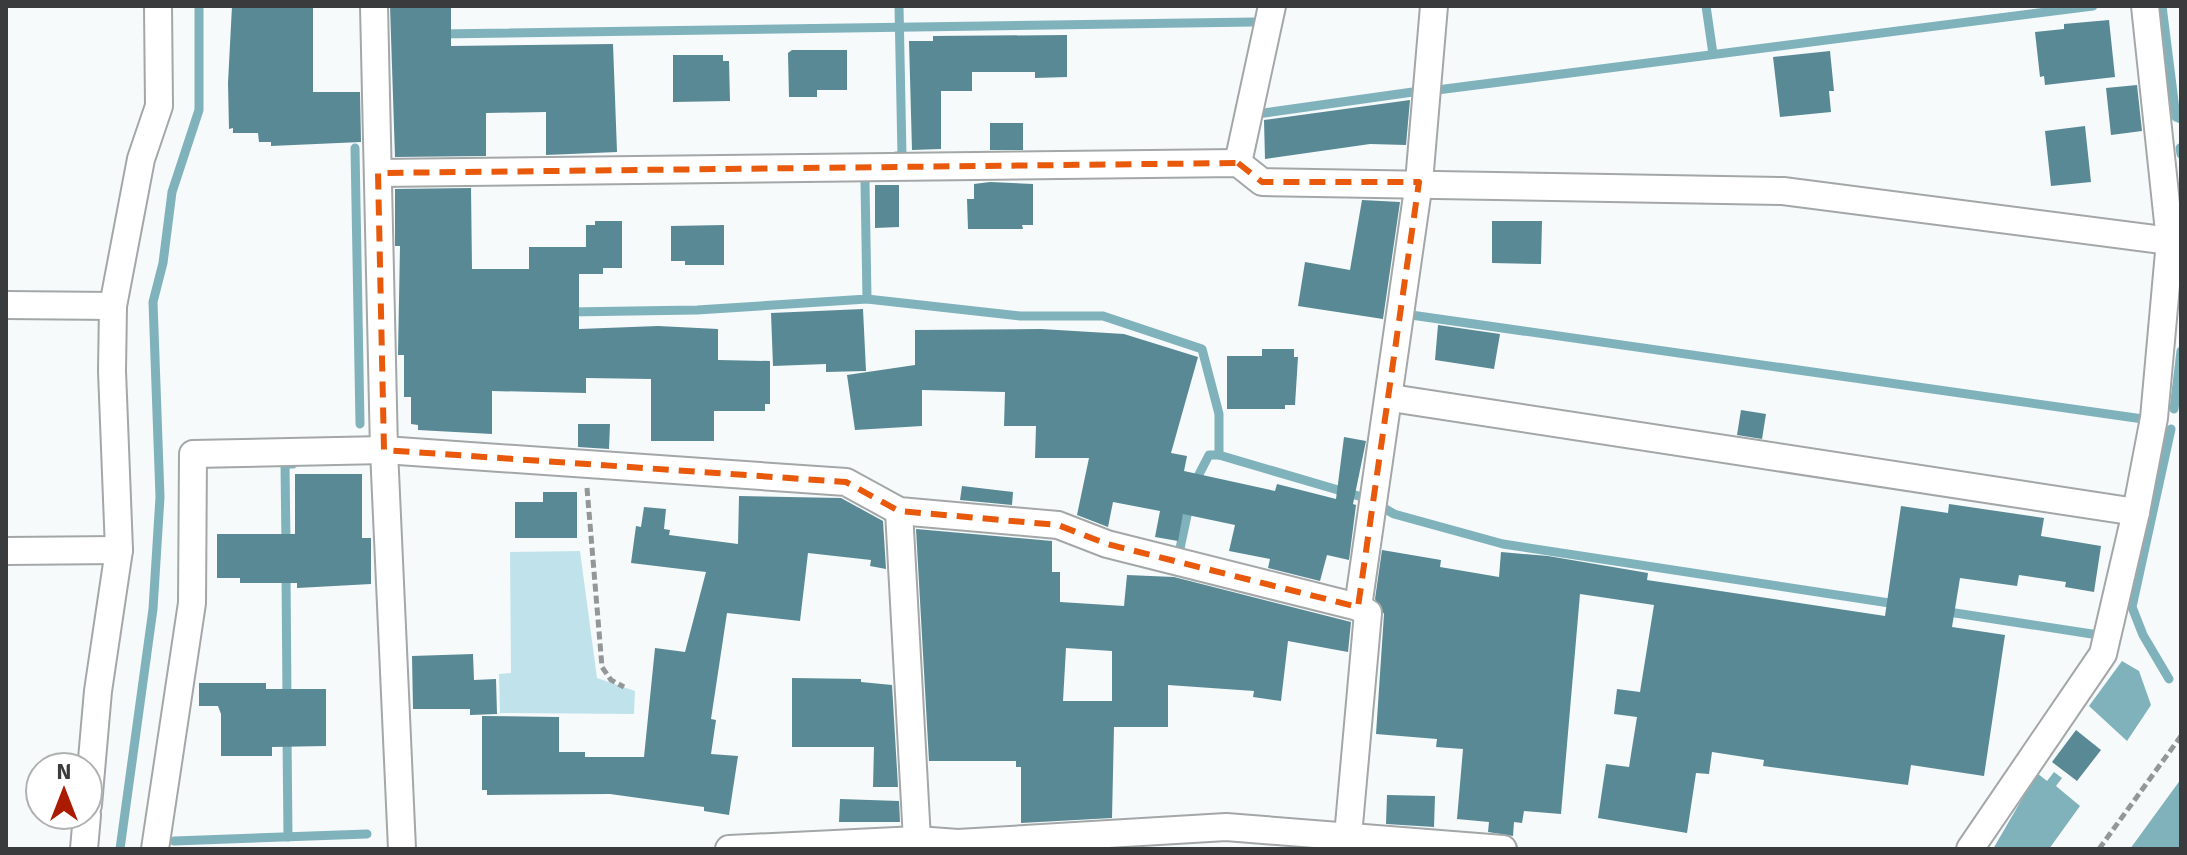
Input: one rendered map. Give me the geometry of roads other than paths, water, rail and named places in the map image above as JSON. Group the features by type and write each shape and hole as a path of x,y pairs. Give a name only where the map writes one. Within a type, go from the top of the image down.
{"street":[{"path":"93,751 98,691 119,550 112,371 113,306 141,159 159,106 158,6"},
{"path":"374,6 384,450 402,849"},
{"path":"1238,163 1272,6"},
{"path":"1358,607 1391,398 1419,182 1434,6"},
{"path":"1970,849 2103,654 2136,512 2154,418 2170,241 2145,6"},
{"path":"378,173 1238,163 1262,182 1419,182 1783,191 2170,241"},
{"path":"6,305 113,306"},
{"path":"1391,398 2136,512"},
{"path":"155,849 192,603 193,454 384,450 846,482 899,511 1058,525 1107,544 1358,607 1368,613 1348,836"},
{"path":"899,511 917,840"},
{"path":"6,551 119,550"},
{"path":"729,849 917,840 958,846 1226,827 1348,836 1389,844 1503,849"}],"waterway":[{"path":"120,849 153,609 160,497 153,302 163,263 172,192 199,110 199,6"},
{"path":"896,156 902,156 899,6"},
{"path":"1706,6 1713,54"},
{"path":"1437,90 2093,6"},
{"path":"2162,6 2176,117 2181,119"},
{"path":"439,34 1254,22"},
{"path":"1257,114 1420,91"},
{"path":"355,148 360,424"},
{"path":"2180,148 2181,154"},
{"path":"568,312 697,310 867,299 865,182"},
{"path":"867,299 1020,316 1103,316 1202,349 1219,414 1219,455 1362,497"},
{"path":"1411,315 2143,419"},
{"path":"2174,409 2181,351"},
{"path":"2169,679 2143,635 2132,607 2171,429"},
{"path":"1194,484 1209,455 1219,455"},
{"path":"286,545 285,464 293,464"},
{"path":"1179,553 1189,506"},
{"path":"1382,507 1394,514 1503,544 1896,604"},
{"path":"286,572 287,701"},
{"path":"1942,611 2092,634"},
{"path":"287,736 288,837"},
{"path":"174,841 367,834"}]}
